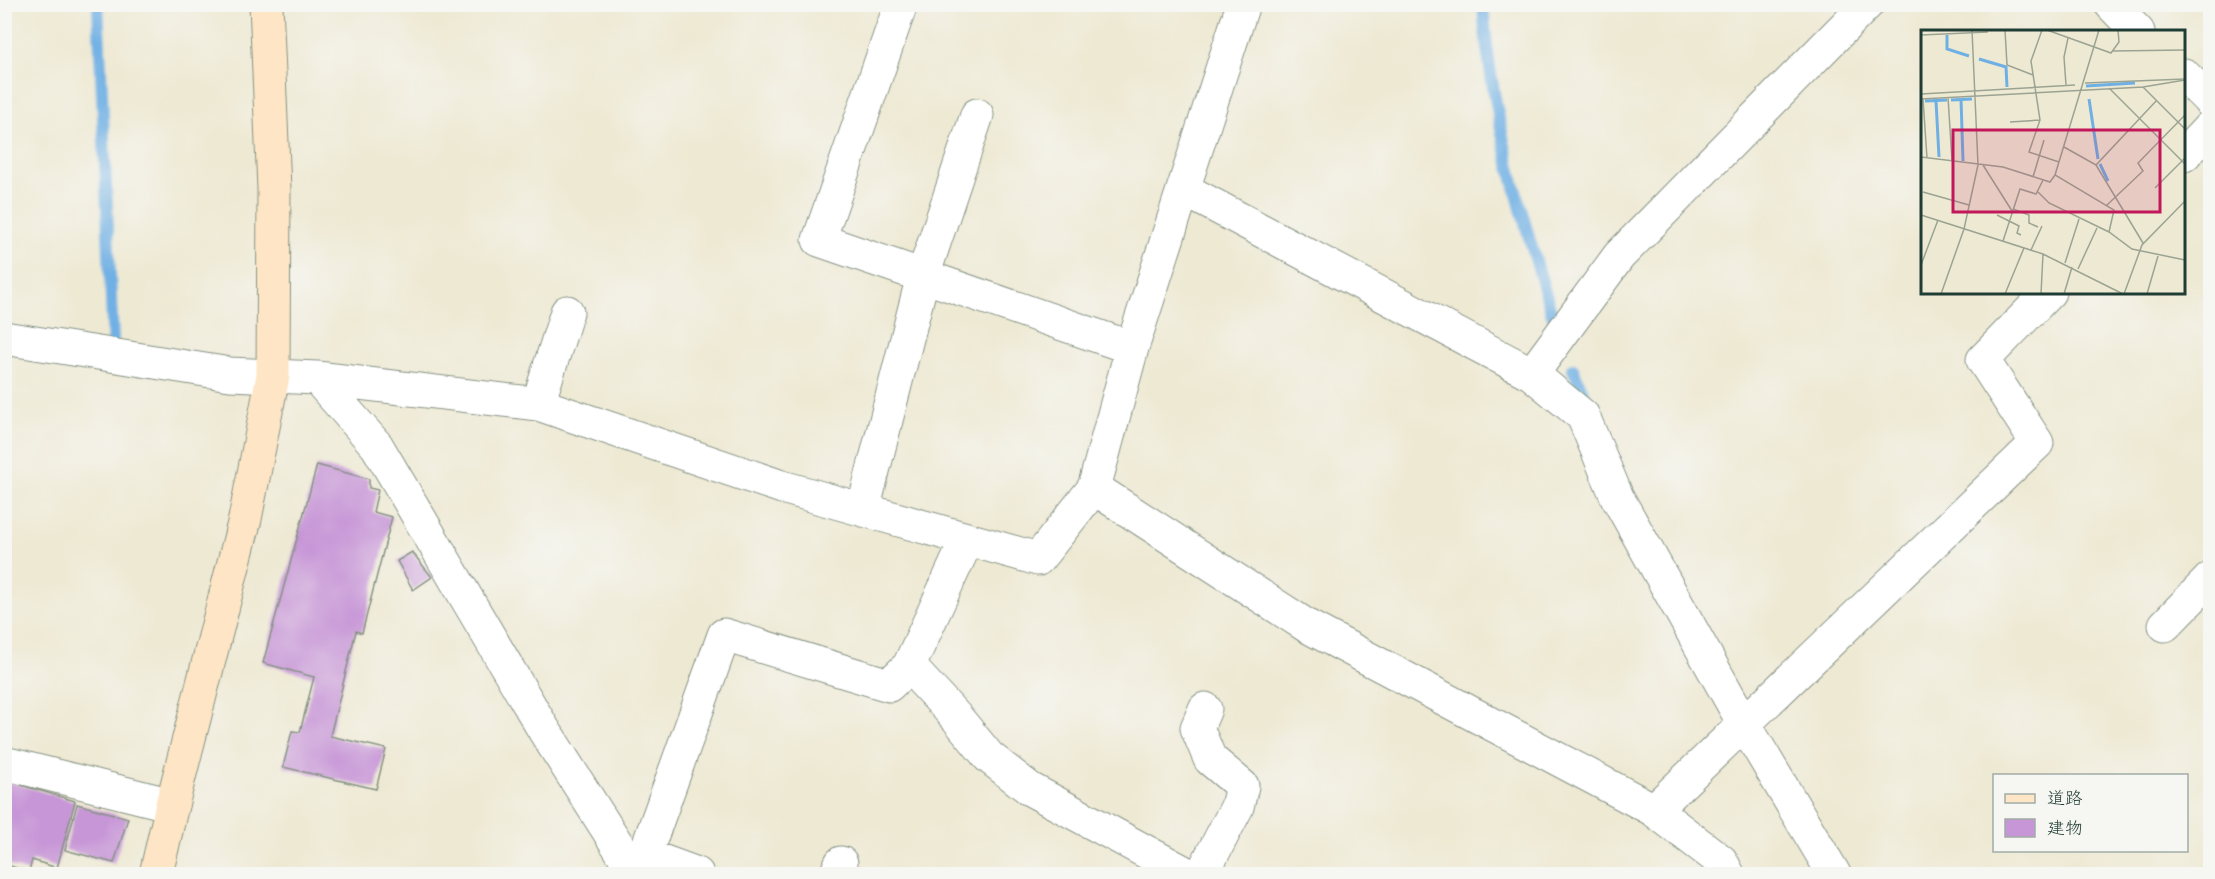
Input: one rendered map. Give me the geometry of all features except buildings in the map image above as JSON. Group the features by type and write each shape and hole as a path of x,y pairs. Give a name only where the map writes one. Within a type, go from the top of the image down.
{"street":[{"path":"156,874 245,519 273,375 274,189 266,4"},
{"path":"901,4 819,240 1132,348"},
{"path":"7,343 230,374 317,378 538,404 782,486 1038,559 1094,488 1132,348 1185,190 1243,4"},
{"path":"1532,374 1619,256 1867,4"},
{"path":"2111,4 2137,30"},
{"path":"2185,76 2211,101"},
{"path":"863,510 924,276 977,115"},
{"path":"2185,154 2211,128"},
{"path":"1185,190 1532,374 1583,416 1617,496 1743,722 1834,874"},
{"path":"1654,810 1743,722 2037,443 1983,360 2047,294"},
{"path":"538,404 567,312"},
{"path":"317,378 377,446 544,730 639,868 697,874"},
{"path":"1094,488 1307,626 1654,810 1721,861 1728,874"},
{"path":"639,868 724,635 889,685 909,666 967,540"},
{"path":"2164,625 2211,579"},
{"path":"909,666 989,757 1030,789 1187,874"},
{"path":"1202,874 1237,807 1242,786 1210,759 1197,728 1205,709"},
{"path":"4,763 172,805"}],"waterway":[{"path":"98,4 113,343"},
{"path":"1483,4 1500,124 1519,202 1553,318"},
{"path":"1573,369 1591,410"}]}
